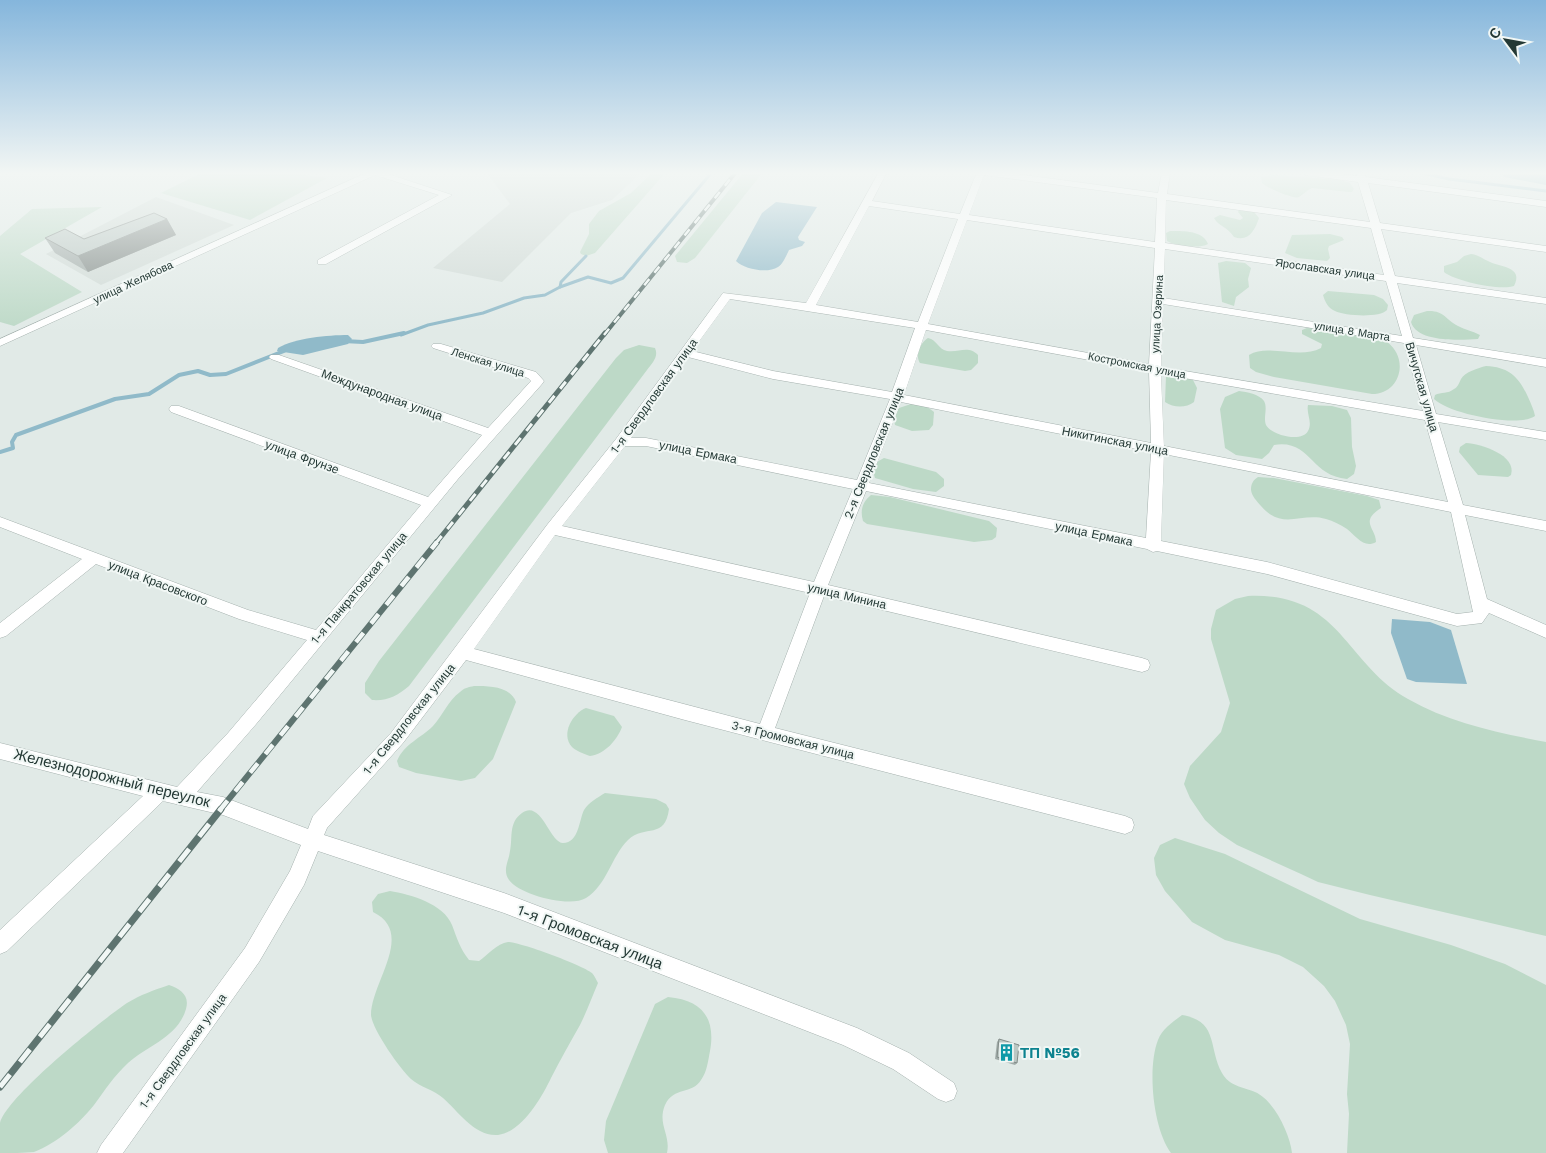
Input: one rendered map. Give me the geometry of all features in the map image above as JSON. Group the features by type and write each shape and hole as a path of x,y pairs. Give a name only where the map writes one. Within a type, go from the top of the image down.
{"street":[{"name":"улица Желябова","path":"0,343 253,226"},
{"path":"322,262 389,226"},
{"path":"810,306 854,226"},
{"name":"2-я Свердловская улица","path":"765,733 819,589 897,397 960,226"},
{"name":"Ярославская улица","path":"1028,226 1546,300"},
{"name":"улица Озерина","path":"1153,546 1158,449 1155,369 1161,226"},
{"name":"Вичугская улица","path":"1375,226 1457,509 1480,603"},
{"path":"1381,226 1546,249"},
{"name":"Костромская улица","path":"727,295 810,306 922,325 1155,369 1546,436"},
{"name":"1-я Свердловская улица","path":"109,1153 252,955 297,878 320,822 397,738 552,530 621,442 727,295"},
{"name":"улица 8 Марта","path":"1158,300 1546,363"},
{"name":"Ленская улица","path":"436,346 532,376 538,381"},
{"name":"Никитинская улица","path":"686,353 773,375 897,397 1546,526"},
{"name":"Международная улица","path":"275,357 489,433"},
{"name":"1-я Панкратовская улица","path":"181,796 206,770 319,637 489,433 538,381"},
{"name":"улица Фрунзе","path":"175,409 430,503"},
{"name":"улица Ермака","path":"621,442 646,442 861,484 1153,546 1267,568 1457,620 1476,619 1481,613 1480,603"},
{"name":"улица Красовского","path":"0,522 245,615 319,637"},
{"name":"улица Минина","path":"552,530 819,589 1142,665"},
{"path":"0,632 94,558"},
{"path":"1480,603 1546,632"},
{"name":"3-я Громовская улица","path":"462,652 765,733 1125,825"},
{"name":"Железнодорожный переулок","path":"0,751 223,806"},
{"path":"0,944 160,792"},
{"name":"1-я Громовская улица","path":"223,806 312,840 504,903 849,1036 901,1061 946,1090"}],"shaded area":[{"path":"100,226 232,226 101,285 46,254"},
{"path":"484,226 558,226 502,282 433,268"}],"green space":[{"path":"12,226 69,226 20,254 82,292 14,326 0,322 0,236"},
{"path":"589,226 619,226 595,253 586,256 580,252 589,234"},
{"path":"700,226 720,226 695,258 687,263 677,262 675,256"},
{"path":"1222,226 1256,226 1251,234 1244,238 1234,237"},
{"path":"1170,231 1186,231 1197,234 1202,236 1208,244 1193,247 1171,243 1167,241 1166,233"},
{"path":"1330,234 1342,237 1344,240 1329,246 1330,258 1327,261 1297,258 1285,253 1292,235"},
{"path":"1471,254 1514,271 1516,280 1514,286 1499,287 1478,284 1458,279 1444,272 1444,266 1457,262 1464,256"},
{"path":"1226,261 1245,263 1251,268 1248,279 1249,287 1236,297 1234,306 1222,302 1218,263"},
{"path":"1328,291 1374,295 1383,299 1388,305 1387,310 1383,313 1370,315 1340,313 1330,308 1326,302 1323,295"},
{"path":"1427,311 1441,313 1458,326 1480,335 1478,339 1440,339 1422,334 1415,329 1411,322 1414,315"},
{"path":"1307,328 1322,329 1387,342 1394,349 1400,366 1395,382 1382,392 1372,394 1274,377 1256,372 1250,368 1249,355 1257,352 1303,352 1321,348 1322,344 1302,334 1302,330"},
{"path":"928,338 947,351 971,350 978,355 978,363 971,370 965,371 920,363 919,349"},
{"path":"639,345 655,348 656,357 651,365 409,686 392,697 383,700 372,700 365,693 365,683 379,661 616,358 624,350"},
{"path":"1486,366 1501,368 1517,379 1528,397 1535,416 1515,421 1484,418 1454,410 1434,399 1435,395 1449,392 1455,388 1465,374"},
{"path":"1166,376 1193,380 1197,388 1194,402 1180,406 1165,402"},
{"path":"1239,391 1253,394 1262,399 1266,410 1266,425 1274,432 1287,436 1300,437 1308,431 1310,424 1308,405 1332,406 1347,410 1351,418 1352,447 1356,466 1354,474 1347,479 1325,472 1296,447 1274,445 1262,459 1236,455 1225,448 1220,409 1225,397"},
{"path":"911,404 926,406 934,412 933,425 929,430 912,431 895,425 893,415 896,409"},
{"path":"1466,443 1488,448 1503,456 1509,462 1511,475 1508,477 1478,475 1459,452 1460,447"},
{"path":"884,458 936,472 944,479 944,486 936,492 913,489 875,478 873,471 875,463"},
{"path":"1258,477 1274,478 1379,500 1381,508 1374,513 1370,521 1376,542 1372,544 1364,543 1345,528 1326,519 1317,517 1276,518 1261,506 1254,497 1251,490 1252,484"},
{"path":"871,495 890,497 989,521 997,528 996,537 992,540 974,542 867,524 863,521 862,510"},
{"path":"1248,596 1279,598 1303,605 1323,617 1387,684 1408,699 1424,707 1441,715 1475,726 1546,742 1546,936 1318,882 1237,845 1219,833 1205,820 1190,798 1184,784 1190,766 1221,732 1230,703 1211,639 1211,629 1216,610 1235,599"},
{"path":"474,686 504,690 516,702 493,759 475,778 461,781 416,773 399,767 397,761 404,750 433,726 456,696 465,689"},
{"path":"586,708 614,716 622,727 610,746 590,756 572,747 567,736 573,719"},
{"path":"605,793 656,799 666,804 669,809 667,819 659,828 634,835 628,840 617,854 599,886 586,898 579,901 558,901 534,895 523,891 509,880 506,869 512,831 515,821 522,813 529,810 535,812 558,841 568,842 578,830 586,807"},
{"path":"1175,838 1225,854 1360,919 1451,945 1505,964 1546,985 1546,1153 1347,1153 1349,1114 1347,1094 1350,1044 1346,1025 1335,1001 1324,986 1303,967 1279,955 1225,940 1192,922 1165,891 1156,875 1154,858 1160,845"},
{"path":"390,891 426,901 442,911 452,925 461,948 469,960 479,961 504,943 515,943 551,954 586,969 593,974 598,983 580,1025 537,1104 515,1128 498,1135 490,1135 474,1128 439,1095 411,1079 406,1074 376,1030 371,1015 377,988 388,959 391,932 385,921 373,912 372,902 378,894"},
{"path":"169,985 183,993 187,1004 182,1019 169,1034 128,1063 88,1112 59,1138 34,1152 0,1153 0,1123 6,1111 19,1095 78,1041 127,1003"},
{"path":"668,997 690,1002 704,1013 708,1020 711,1029 711,1039 705,1074 697,1085 673,1095 665,1105 662,1118 668,1147 667,1153 608,1153 604,1140 606,1121 655,1004"},
{"path":"1182,1015 1194,1018 1207,1029 1218,1064 1228,1081 1255,1092 1269,1102 1280,1118 1291,1145 1292,1153 1171,1153 1160,1129 1156,1114 1153,1066 1158,1040 1162,1032"}],"water":[{"path":"755,226 805,226 798,237 799,240 805,242 802,246 789,250 778,267 768,270 756,270 736,261"},
{"path":"348,335 352,339 348,344 303,355 277,351 278,348 302,339"},
{"path":"1392,619 1430,622 1451,630 1467,684 1416,682 1407,679 1391,633"}],"building":[{"path":"120,226 151,226 78,256 45,238 65,229 84,239"},
{"name":"ТП №56","path":"999,1039 1019,1045 1017,1063 997,1057"}],"waterway":[{"path":"560,287 588,277 611,283 623,278 667,226"},
{"path":"560,287 561,282 586,256"},
{"path":"401,335 428,325 483,313 524,298 545,295 560,287"},
{"path":"343,341 363,342 404,333"},
{"path":"0,452 13,448 12,442 16,435 115,399 149,394 179,375 198,371 210,375 226,374 284,351"}],"railway":[{"path":"604,335 692,226"},
{"path":"436,543 605,333"},
{"path":"220,810 437,542"},
{"path":"0,1087 221,809"}],"place":[{"name":"ТП №56","path":"1006,1053"}]}
